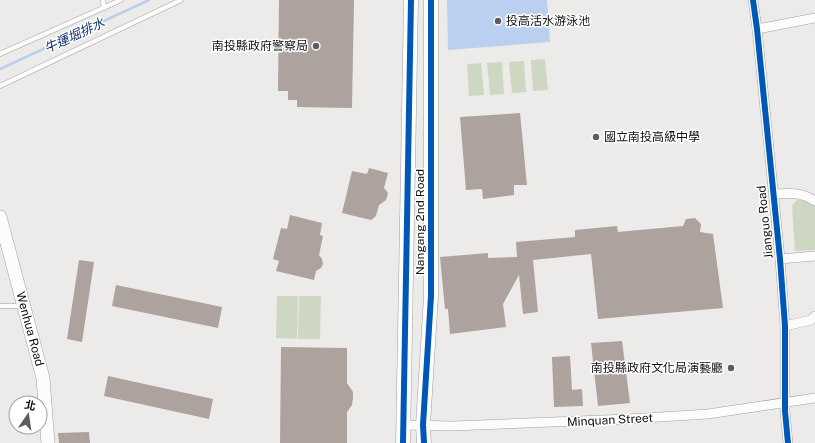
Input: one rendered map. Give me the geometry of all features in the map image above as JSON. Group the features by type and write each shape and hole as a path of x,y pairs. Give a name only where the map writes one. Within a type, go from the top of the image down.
{"main road":[{"name":"Nangang 2nd Road","path":"402,443 404,338 407,282 411,0"},
{"name":"Nangang 2nd Road","path":"424,443 423,425 431,296 431,0"}],"street":[{"name":"Jianguo Road","path":"753,0 758,29 780,259 785,326 785,402 788,443"},
{"path":"758,29 815,18"},
{"path":"773,194 793,193 815,201"},
{"name":"Wenhua Road","path":"0,217 43,378 48,443"},
{"path":"780,259 815,256"},
{"path":"785,326 810,320 815,316"},
{"name":"Minquan Street","path":"403,425 453,426 693,415 815,398"}],"lane":[{"path":"104,0 104,8"},
{"path":"0,54 121,0"},
{"path":"0,86 181,0"},
{"path":"0,306 23,306"}],"green space":[{"path":"545,59 548,90 533,91 531,60"},
{"path":"524,61 526,92 512,93 509,62"},
{"path":"502,62 504,94 490,95 487,63"},
{"path":"481,63 484,95 469,96 467,64"},
{"path":"797,200 806,201 815,206 815,250 795,251 792,205"},
{"path":"277,296 298,296 297,339 276,338"},
{"path":"299,296 321,296 320,339 298,339"}],"water":[{"name":"投高活水游泳池","path":"447,0 547,0 550,42 448,50"}],"building":[{"name":"南投縣政府警察局","path":"279,0 354,0 352,108 297,107 297,100 288,100 288,91 278,91"},
{"path":"520,113 527,185 514,185 514,195 483,199 482,189 466,190 460,117"},
{"path":"369,168 388,173 384,188 388,193 386,200 379,205 376,216 371,220 342,213 352,171 367,174"},
{"path":"290,215 322,223 320,235 323,236 319,255 323,264 321,268 316,271 314,280 276,271 279,261 273,259 281,228 287,229"},
{"path":"695,218 701,224 700,232 713,234 723,308 598,319 591,254 533,260 538,312 523,314 519,275 503,304 506,327 450,334 448,309 445,309 440,257 488,253 488,258 517,257 516,242 575,237 575,230 617,226 618,232 683,226 686,219"},
{"path":"79,260 94,262 82,342 67,339"},
{"path":"116,285 222,307 218,328 112,306"},
{"path":"622,341 630,403 598,406 591,343"},
{"path":"281,347 347,348 347,383 353,392 353,398 352,405 347,412 347,443 280,443"},
{"path":"570,356 572,390 582,389 583,406 554,407 552,357"},
{"path":"108,376 213,399 209,419 104,396"},
{"path":"89,432 90,443 59,443 58,433"}],"waterway":[{"name":"牛運堀排水","path":"0,69 149,0"}],"cycle path":[{"path":"403,443 411,0"},
{"path":"424,443 423,425 431,296 431,0"},
{"path":"753,0 780,259 785,326 785,411 788,443"}],"place":[{"name":"投高活水游泳池","path":"498,21"},
{"name":"南投縣政府警察局","path":"316,46"},
{"name":"國立南投高級中學","path":"596,137"},
{"name":"南投縣政府文化局演藝廳","path":"731,368"}]}
